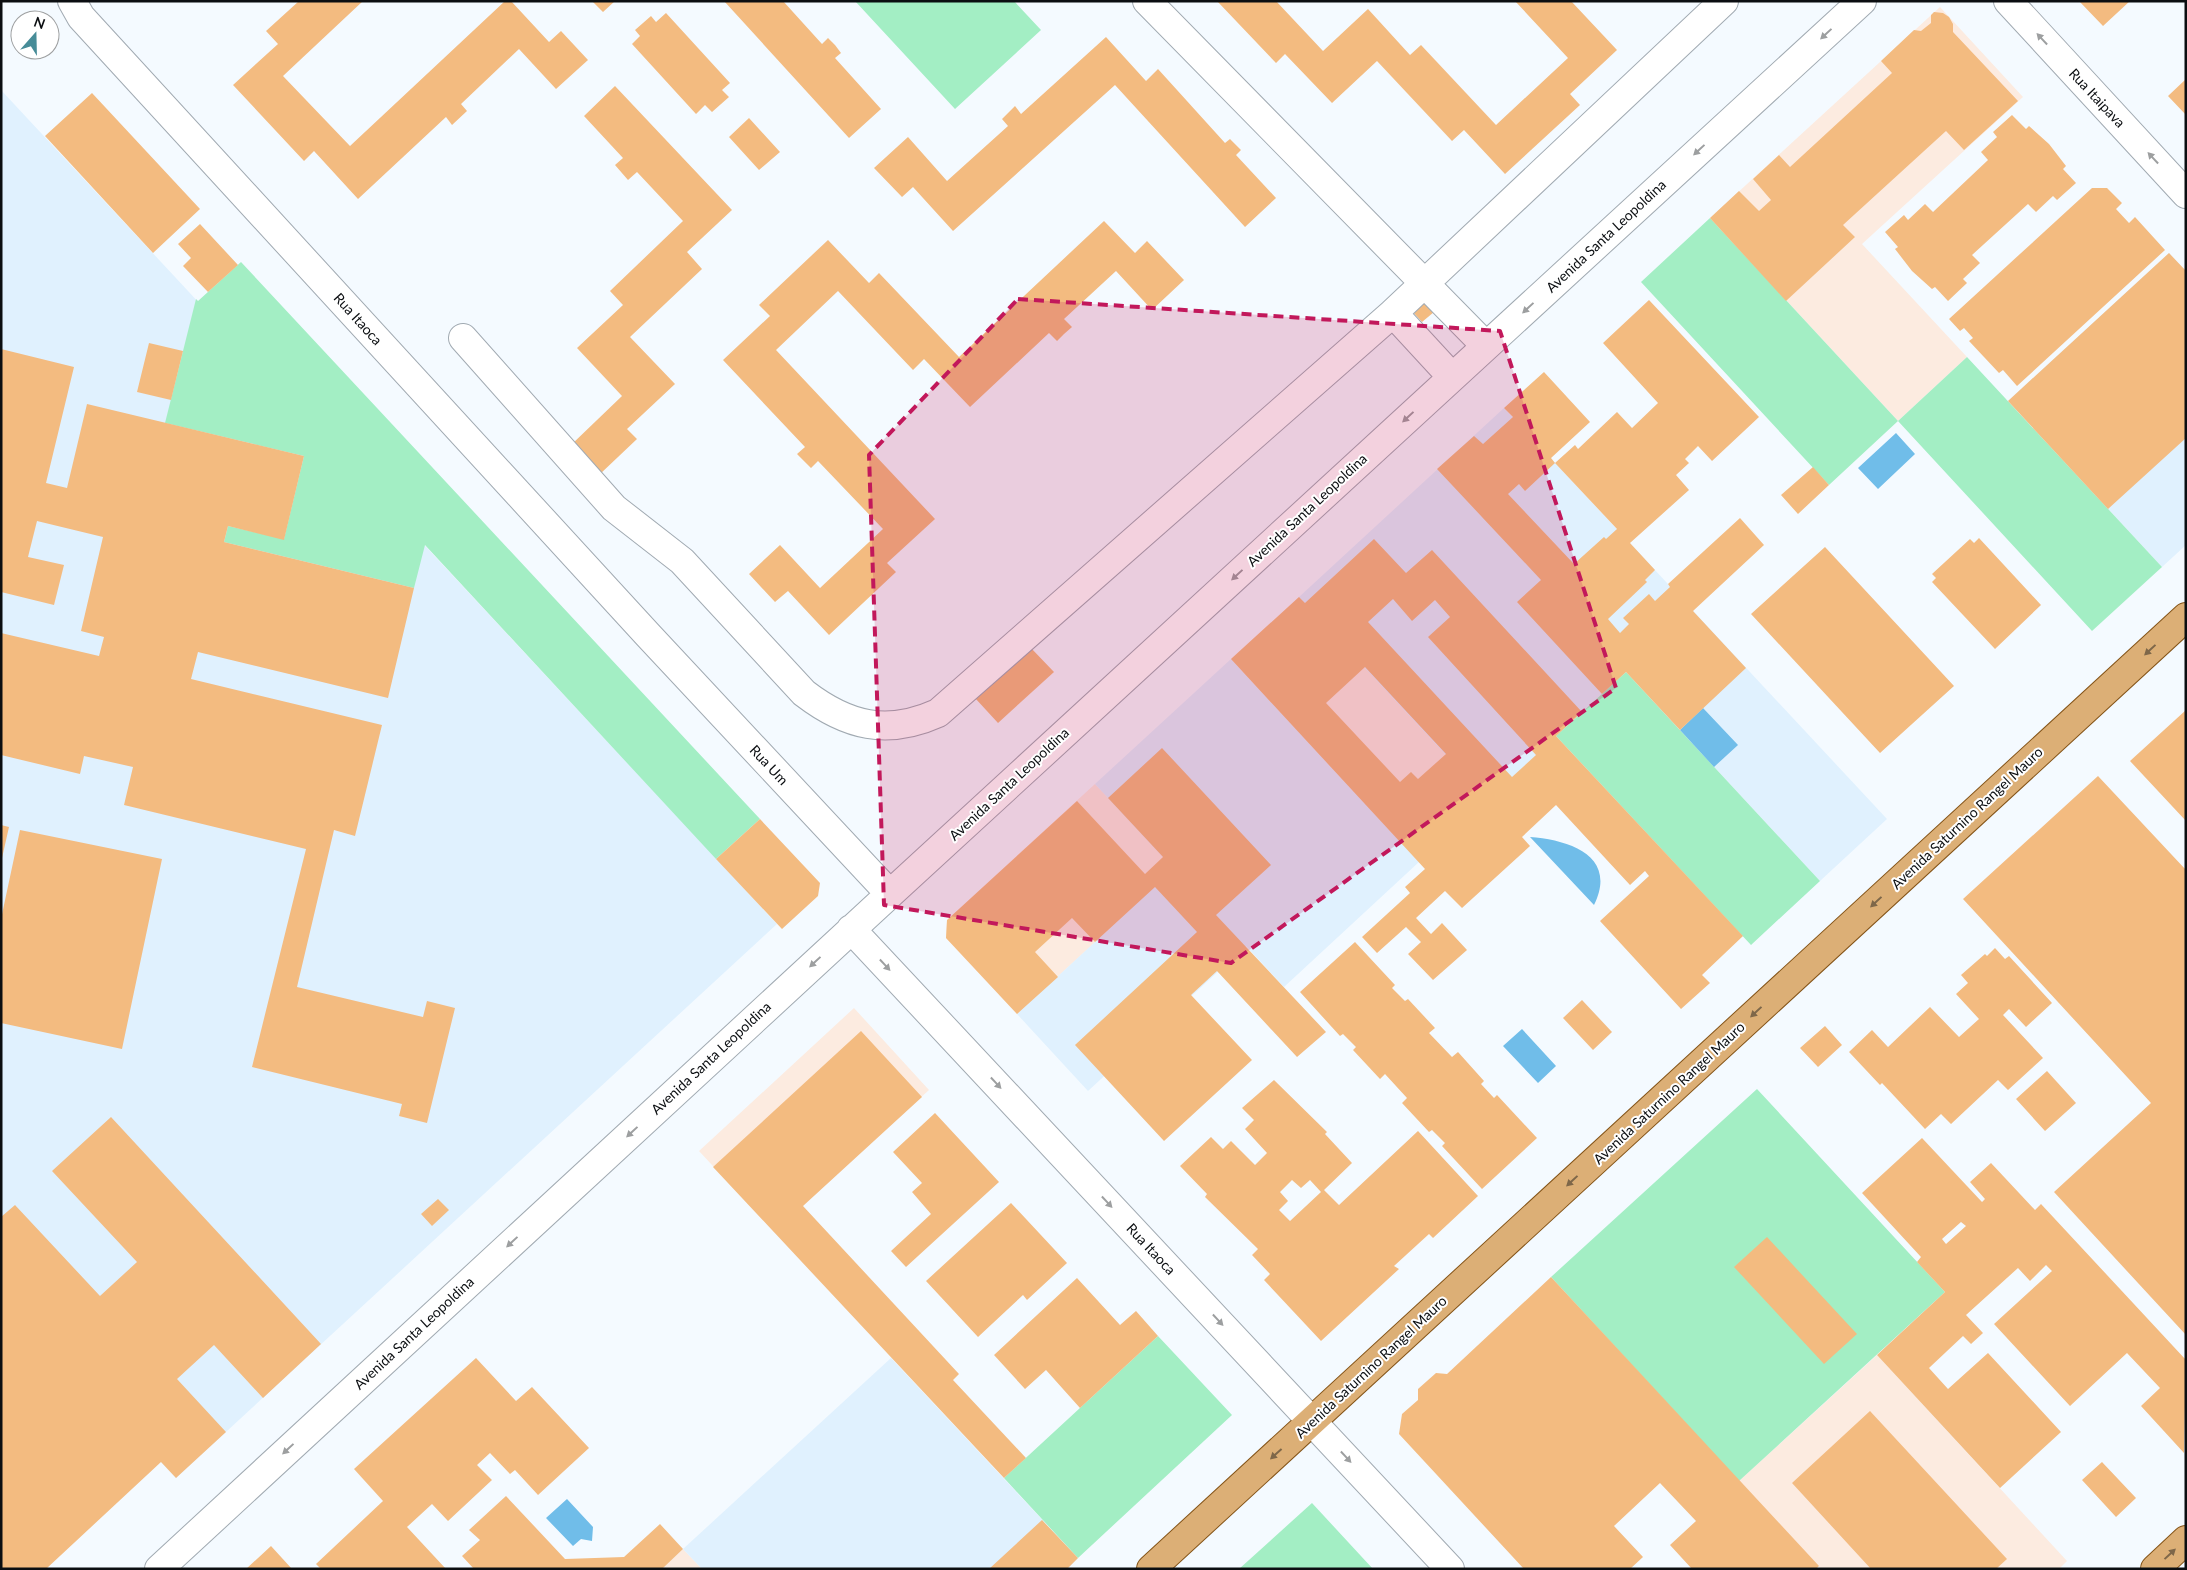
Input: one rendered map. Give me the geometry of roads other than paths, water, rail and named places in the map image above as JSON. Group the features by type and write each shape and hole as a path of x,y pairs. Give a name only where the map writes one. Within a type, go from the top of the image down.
{"main road":[{"name":"Avenida Saturnino Rangel Mauro","path":"1151,1569 2186,616"},
{"path":"2155,1569 2186,1540"}],"street":[{"name":"Rua Itaoca","path":"72,1 81,17 648,635"},
{"path":"1147,1 1486,346"},
{"path":"463,338 614,508 682,561 804,693 841,717 861,723 881,726 920,721 938,713 1393,313 1724,1"},
{"name":"Avenida Santa Leopoldina","path":"159,1569 851,929 1862,1"},
{"name":"Rua Itaipava","path":"2008,1 2186,194"},
{"path":"1393,313 1452,377"},
{"name":"Rua Um","path":"648,635 890,894"},
{"name":"Rua Itaoca","path":"851,929 1450,1569"}],"water":[{"path":"1896,433 1915,454 1878,489 1858,468"},
{"path":"1703,708 1738,745 1714,767 1680,730"},
{"path":"1530,837 1560,842 1574,847 1586,854 1595,863 1600,874 1600,888 1594,905"},
{"path":"1522,1029 1556,1066 1538,1083 1503,1046"},
{"path":"567,1499 593,1527 592,1541 581,1539 573,1546 546,1518"}]}
